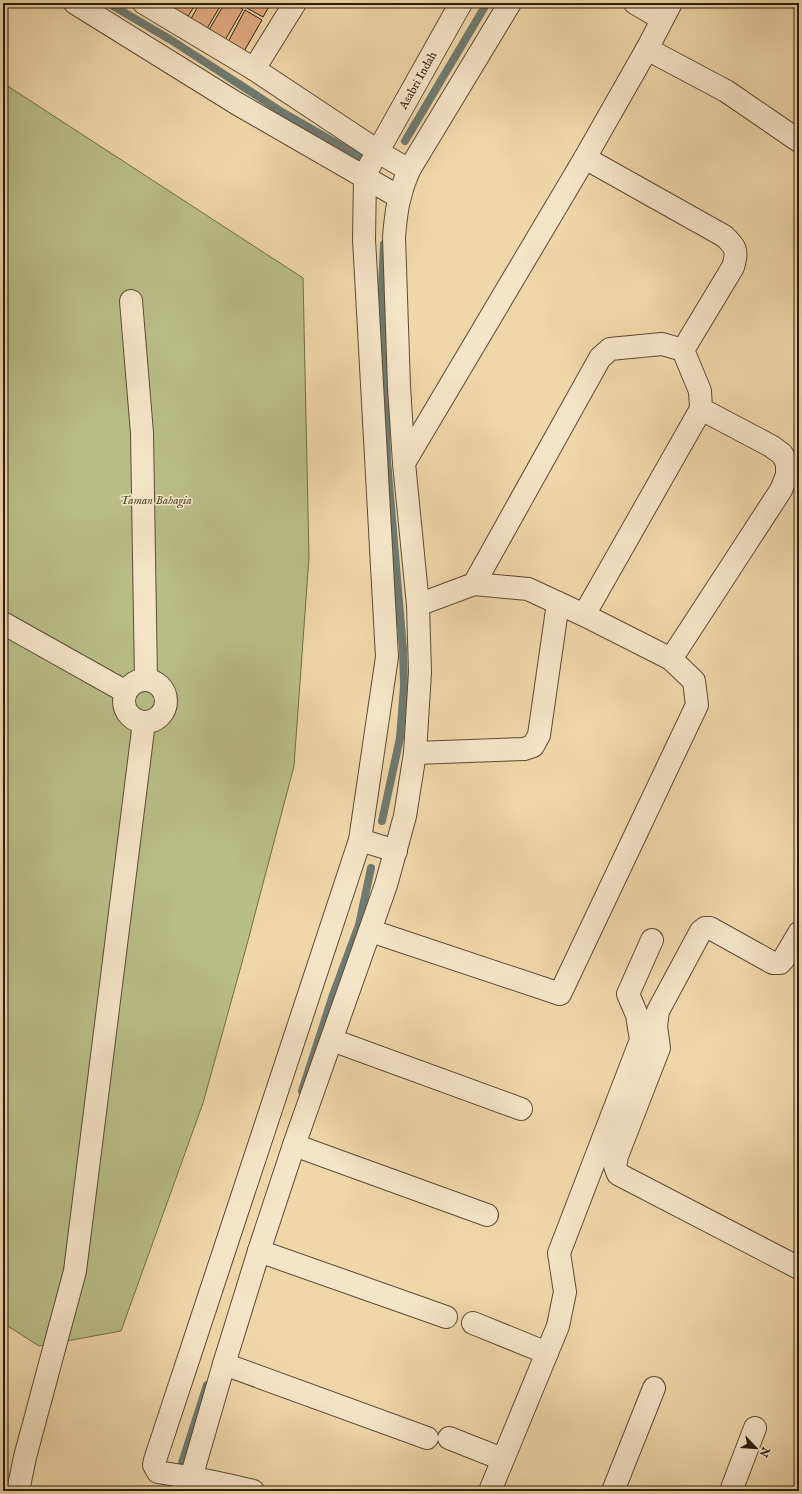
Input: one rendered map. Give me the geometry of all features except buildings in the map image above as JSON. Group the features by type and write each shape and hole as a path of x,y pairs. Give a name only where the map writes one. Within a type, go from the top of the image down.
{"street":[{"path":"74,3 236,103 399,197"},
{"path":"144,3 254,70 376,154 410,170"},
{"path":"254,70 295,3"},
{"name":"Asabri Indah","path":"365,177 376,154 460,3"},
{"path":"186,1477 294,1145 371,931 386,885 405,816 415,753 420,672 418,605 404,463 399,387 394,237 396,213 402,187 410,170 510,3"},
{"path":"404,463 586,158 669,7 635,3"},
{"path":"647,49 726,91 799,140"},
{"path":"586,158 724,236 733,244 737,255 733,267 683,350"},
{"path":"253,1491 213,1486 186,1477 158,1472 154,1465 360,840 387,658 364,239 365,177"},
{"path":"131,301 142,433 146,680"},
{"path":"474,584 600,358 610,349 662,344 683,350"},
{"path":"584,615 700,409 700,391 683,350"},
{"path":"671,659 781,490 787,475 787,463 782,454 771,446 700,409"},
{"path":"371,931 560,994 697,705 694,681 671,659 584,615 528,589 474,584 418,605"},
{"path":"415,753 524,749 534,746 539,735 558,603"},
{"path":"3,623 126,692"},
{"path":"146,680 154,682 161,687 165,694 166,702 164,710 159,717 152,721 144,722 136,720 129,715 125,708 124,700 126,692 138,681 146,680"},
{"path":"18,1491 25,1457 75,1271 144,722"},
{"path":"360,840 396,851"},
{"path":"799,933 783,960 780,963 773,963 710,928 705,928 700,931 658,1011 656,1026 659,1048 617,1156 615,1166 618,1174 799,1268"},
{"path":"490,1491 558,1326 565,1292 559,1253 641,1040 637,1015 628,994 652,940"},
{"path":"332,1040 521,1109"},
{"path":"294,1145 487,1215"},
{"path":"259,1251 446,1317"},
{"path":"473,1323 547,1353"},
{"path":"224,1364 426,1438"},
{"path":"614,1491 654,1388"},
{"path":"731,1491 755,1428"},
{"path":"449,1438 502,1460"}],"green space":[{"name":"Taman Bahagia","path":"3,83 303,278 309,557 294,766 203,1103 121,1331 39,1346 3,1323"}],"waterway":[{"path":"108,3 171,40 282,112 367,161"},
{"path":"405,141 487,3"},
{"path":"382,821 400,738 404,686 403,649 387,460 382,287 384,244"},
{"path":"302,1091 333,995 359,925 371,868"},
{"path":"173,1491 207,1385"}]}
